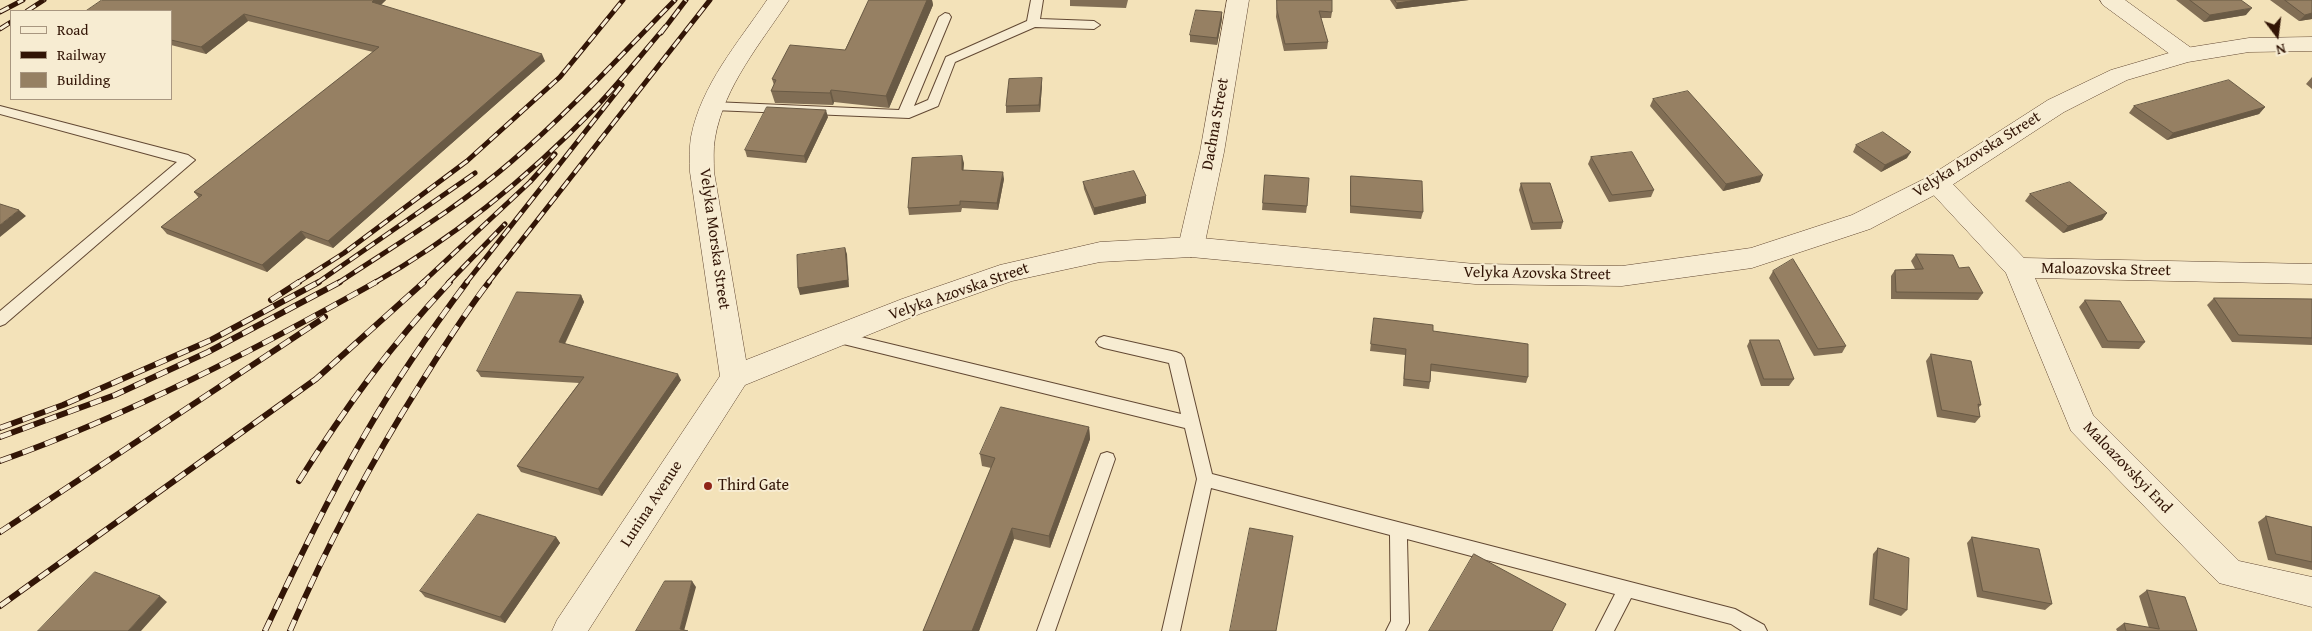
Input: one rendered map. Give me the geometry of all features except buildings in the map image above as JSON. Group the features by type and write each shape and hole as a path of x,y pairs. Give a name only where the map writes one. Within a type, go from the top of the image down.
{"street":[{"name":"Velyka Morska Street","path":"735,377 702,172 703,137 712,106 722,86 778,0"},
{"name":"Dachna Street","path":"1191,247 1212,152 1238,0"},
{"path":"2111,0 2186,55"},
{"name":"Velyka Azovska Street","path":"735,377 912,306 1009,272 1100,252 1191,247 1475,274 1622,276 1752,258 1861,222 1937,183 2056,106 2119,75 2186,55 2249,45 2312,44"},
{"name":"Maloazovska Street","path":"1937,183 2017,268 2312,274"},
{"name":"Maloazovskyi End","path":"2017,268 2081,422 2230,573 2312,592"},
{"name":"Lunina Avenue","path":"569,631 735,377"}],"lane":[{"path":"1032,23 1037,0"},
{"path":"904,115 945,17"},
{"path":"712,106 904,115 933,103 950,60 1032,23 1094,25"},
{"path":"0,110 188,160 0,320"},
{"path":"836,337 1192,423"},
{"path":"1104,342 1176,358 1206,479 1171,631"},
{"path":"1046,631 1107,459"},
{"path":"1206,479 1735,617 1758,631"},
{"path":"1395,631 1400,623 1398,529"},
{"path":"1605,631 1627,589"}],"railway":[{"path":"0,12 23,0"},
{"path":"29,10 44,0"},
{"path":"297,283 344,253 467,161 560,77 623,0"},
{"path":"338,283 449,210 492,178 575,102 675,0"},
{"path":"661,33 686,0"},
{"path":"488,283 710,0"},
{"path":"0,29 10,23"},
{"path":"374,283 434,246 463,225 545,157 596,107 665,27"},
{"path":"466,283 622,85"},
{"path":"422,283 530,182 555,154"},
{"path":"317,283 475,173"},
{"path":"448,283 505,224"},
{"path":"271,300 299,282"},
{"path":"0,428 63,405 211,340 319,282"},
{"path":"0,437 115,395 208,352 340,282"},
{"path":"0,461 49,443 145,402 285,332 376,282"},
{"path":"0,606 316,379 424,282"},
{"path":"299,481 369,378 450,282"},
{"path":"265,631 301,555 353,455 415,355 467,282"},
{"path":"290,631 351,504 385,443 446,344 489,282"},
{"path":"0,532 325,317"}],"place":[{"name":"Third Gate","path":"708,486"}]}
